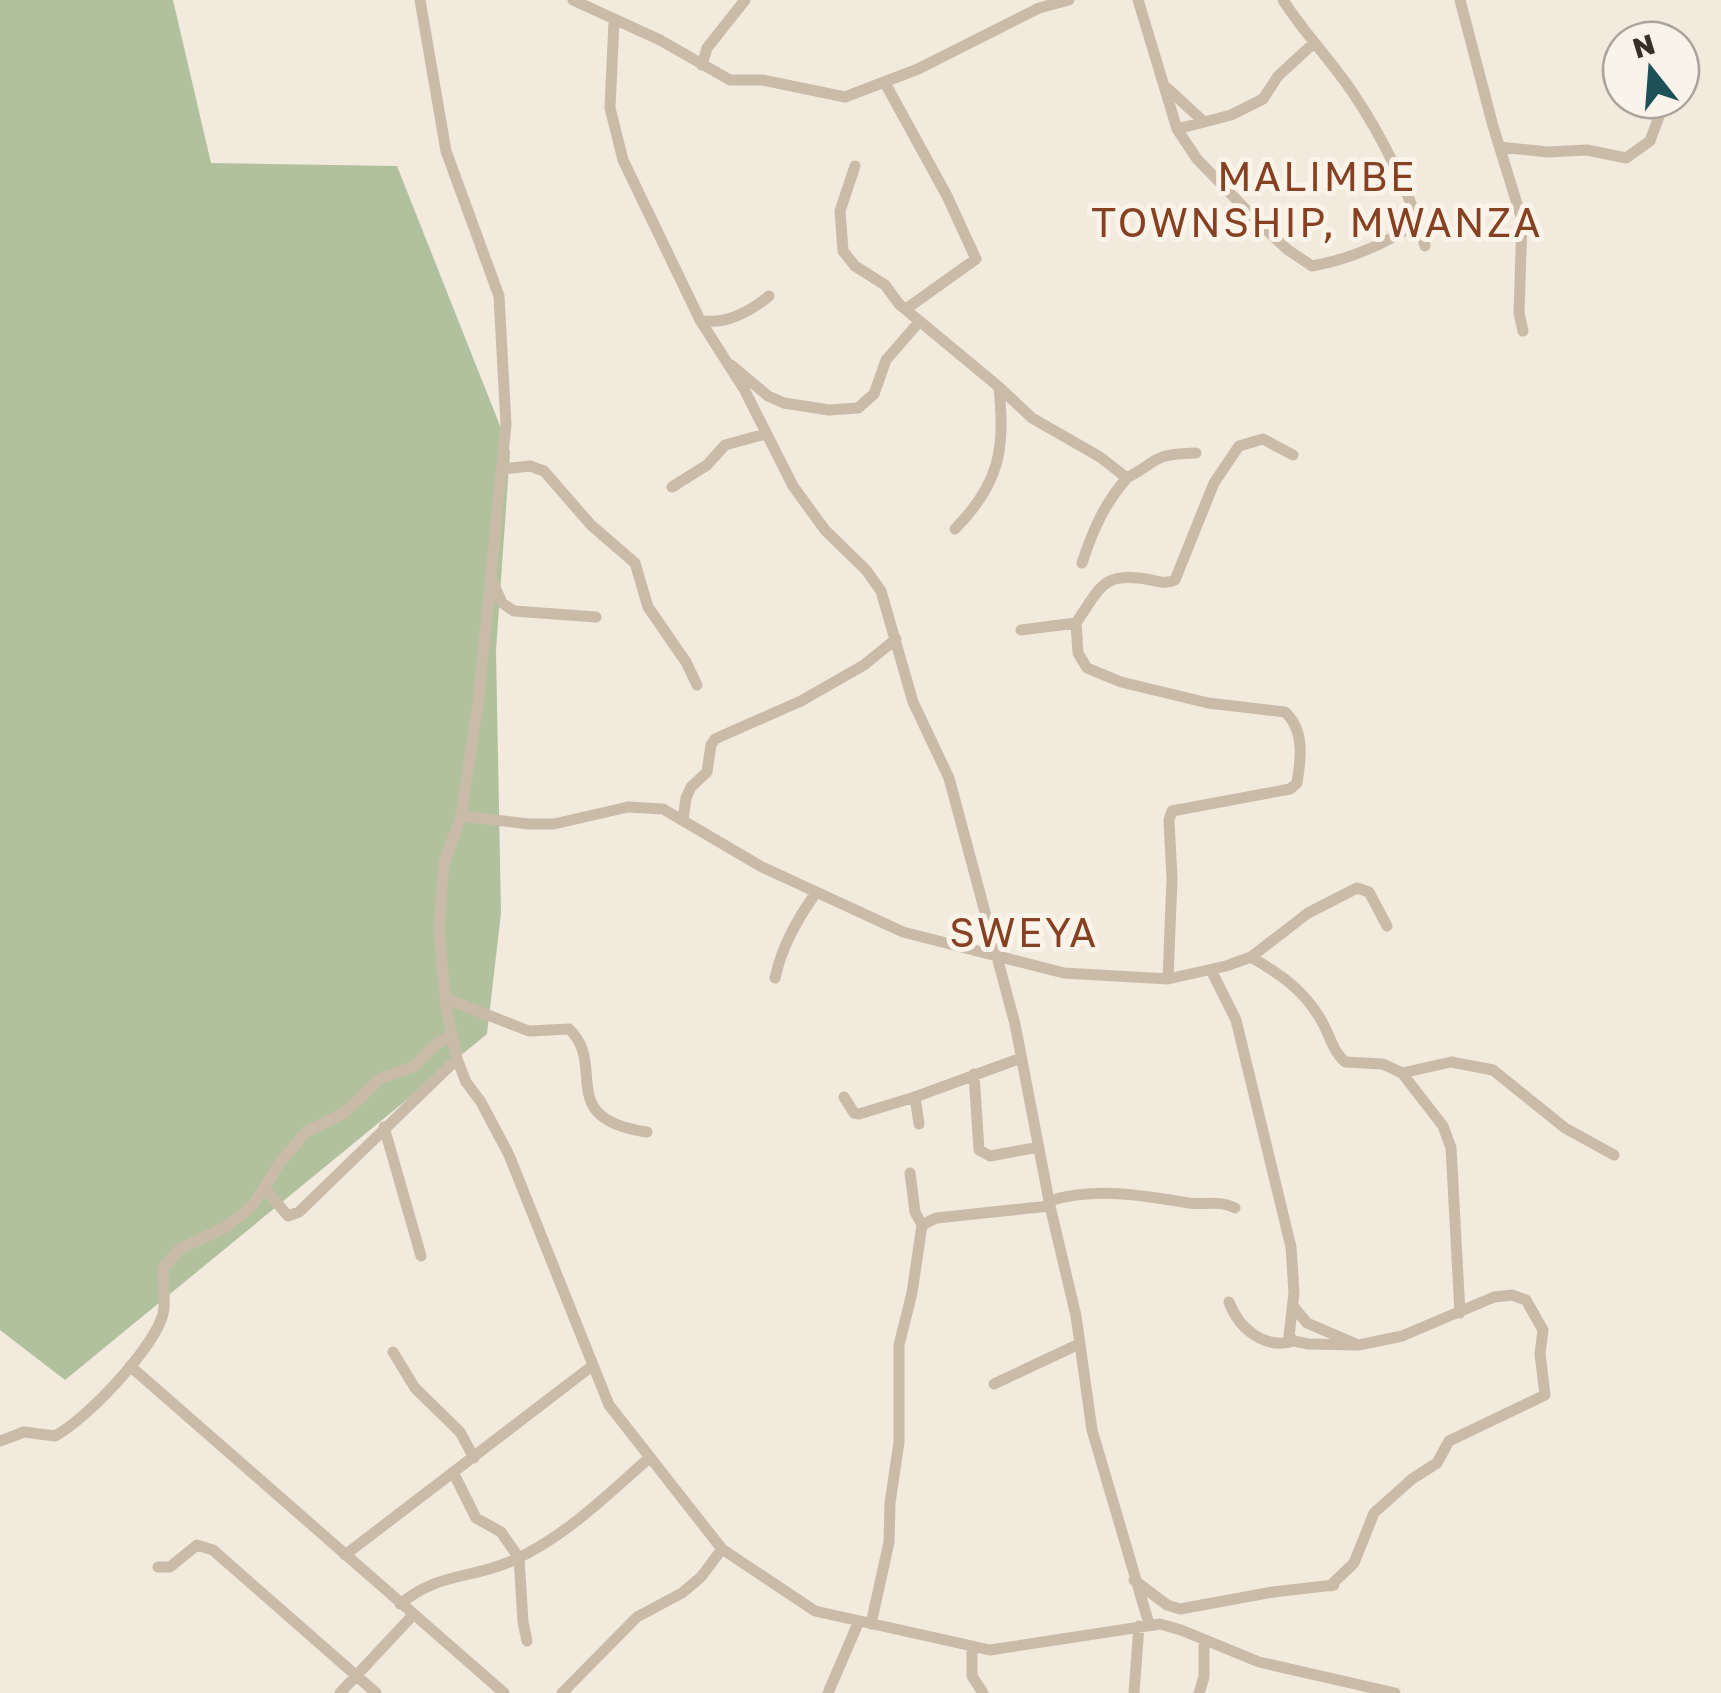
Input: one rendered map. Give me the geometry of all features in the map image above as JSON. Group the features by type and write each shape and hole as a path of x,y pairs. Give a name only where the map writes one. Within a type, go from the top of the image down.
{"street":[{"path":"420,0 446,151 499,296 506,426 478,703 461,816 444,862 439,928 447,999 457,1060 509,1155 609,1405 722,1550 815,1611 972,1648 1015,1648 1144,1625 1181,1630 1259,1662 1395,1693"},
{"path":"574,0 660,40 730,80 762,80 834,97 856,95 1052,2 1069,0"},
{"path":"702,65 707,48 745,0"},
{"path":"1138,0 1177,130 1197,159 1288,250 1312,266 1366,252 1419,222"},
{"path":"1283,0 1354,94 1419,222 1425,246"},
{"path":"1460,0 1522,220 1519,313 1523,331"},
{"path":"614,21 610,108 623,160 700,320 728,362 810,511 876,583 913,702 950,778 1021,1058 1076,1316 1092,1430 1144,1625 1134,1693"},
{"path":"1177,130 1231,115 1263,99 1278,76 1314,42"},
{"path":"885,83 976,258 906,309"},
{"path":"1166,87 1202,121"},
{"path":"1500,148 1587,150 1626,158 1650,141 1658,120"},
{"path":"855,166 840,212 843,251 855,266 885,284 919,322 999,386 1032,418 1100,457 1127,478"},
{"path":"700,320 722,320 745,312 768,296"},
{"path":"728,362 768,396 784,403 829,410 858,408 874,394 886,360 919,322"},
{"path":"955,529 980,504 996,467 1001,438 999,386"},
{"path":"672,487 707,465 726,445 765,434"},
{"path":"1168,979 1172,811 1290,789 1297,784 1299,730 1285,712 1208,703 1121,682 1087,668 1078,653 1076,623 1117,576 1167,584 1175,580 1214,483 1239,446 1263,439 1293,454"},
{"path":"1082,562 1094,526 1110,497 1127,478 1153,458 1196,452"},
{"path":"502,470 530,466 544,471 591,525 631,559 653,617 686,662 697,685"},
{"path":"490,576 502,603 514,611 596,617"},
{"path":"1021,630 1076,623"},
{"path":"683,820 691,788 708,772 715,738 801,701 852,672 896,640"},
{"path":"461,816 554,824 644,805 663,809 762,868 903,932 1064,973 1168,979 1211,970 1251,957 1308,913 1358,888 1369,892 1387,926"},
{"path":"775,978 796,921 816,894"},
{"path":"1251,957 1296,986 1323,1022 1335,1051 1345,1062 1382,1064 1402,1073 1442,1126 1450,1148 1460,1313"},
{"path":"1211,970 1236,1020 1291,1247 1293,1306 1289,1336 1294,1341"},
{"path":"447,999 529,1031 569,1029 580,1047 586,1090 598,1111 616,1125 647,1132"},
{"path":"0,1441 24,1432 55,1436 67,1430 130,1366 162,1318 162,1277 171,1258 192,1240 226,1227 241,1216 265,1190 279,1164 306,1132 344,1113 381,1078 413,1067 452,1034"},
{"path":"844,1097 854,1113 860,1114 1021,1058"},
{"path":"265,1190 282,1213 293,1216 457,1060"},
{"path":"1402,1073 1451,1062 1492,1070 1565,1128 1614,1156"},
{"path":"974,1074 977,1144 983,1154 1039,1147"},
{"path":"915,1098 919,1124"},
{"path":"384,1127 421,1256"},
{"path":"828,1693 865,1622 889,1542 890,1502 898,1458 899,1345 912,1294 922,1225 915,1212 910,1173"},
{"path":"922,1225 936,1218 1049,1203 1084,1192 1195,1204 1224,1203 1234,1208"},
{"path":"1134,1580 1180,1610 1273,1592 1333,1586 1354,1563 1374,1513 1412,1479 1437,1463 1449,1441 1545,1395 1540,1354 1543,1330 1526,1300 1502,1295 1402,1336 1359,1345 1270,1343 1235,1318 1229,1302"},
{"path":"1293,1306 1308,1323 1359,1345"},
{"path":"994,1384 1079,1344"},
{"path":"393,1352 415,1388 460,1432 474,1458"},
{"path":"130,1366 504,1693"},
{"path":"345,1555 592,1366"},
{"path":"400,1604 429,1583 488,1570 552,1540 648,1459"},
{"path":"454,1474 476,1518 500,1532 519,1558 527,1642"},
{"path":"158,1568 170,1567 197,1545 213,1550 376,1693"},
{"path":"562,1693 638,1617 682,1593 701,1577 722,1550"},
{"path":"1180,1610 1181,1630"},
{"path":"340,1693 412,1615"},
{"path":"1199,1693 1204,1677 1204,1640"},
{"path":"972,1648 972,1676 983,1693"}],"green space":[{"path":"0,0 173,0 211,163 397,166 510,451 496,651 501,913 487,1034 65,1380 0,1330"}],"district":[{"name":"MALIMBE TOWNSHIP, MWANZA","path":"1317,199"},
{"name":"SWEYA","path":"1024,932"}]}
